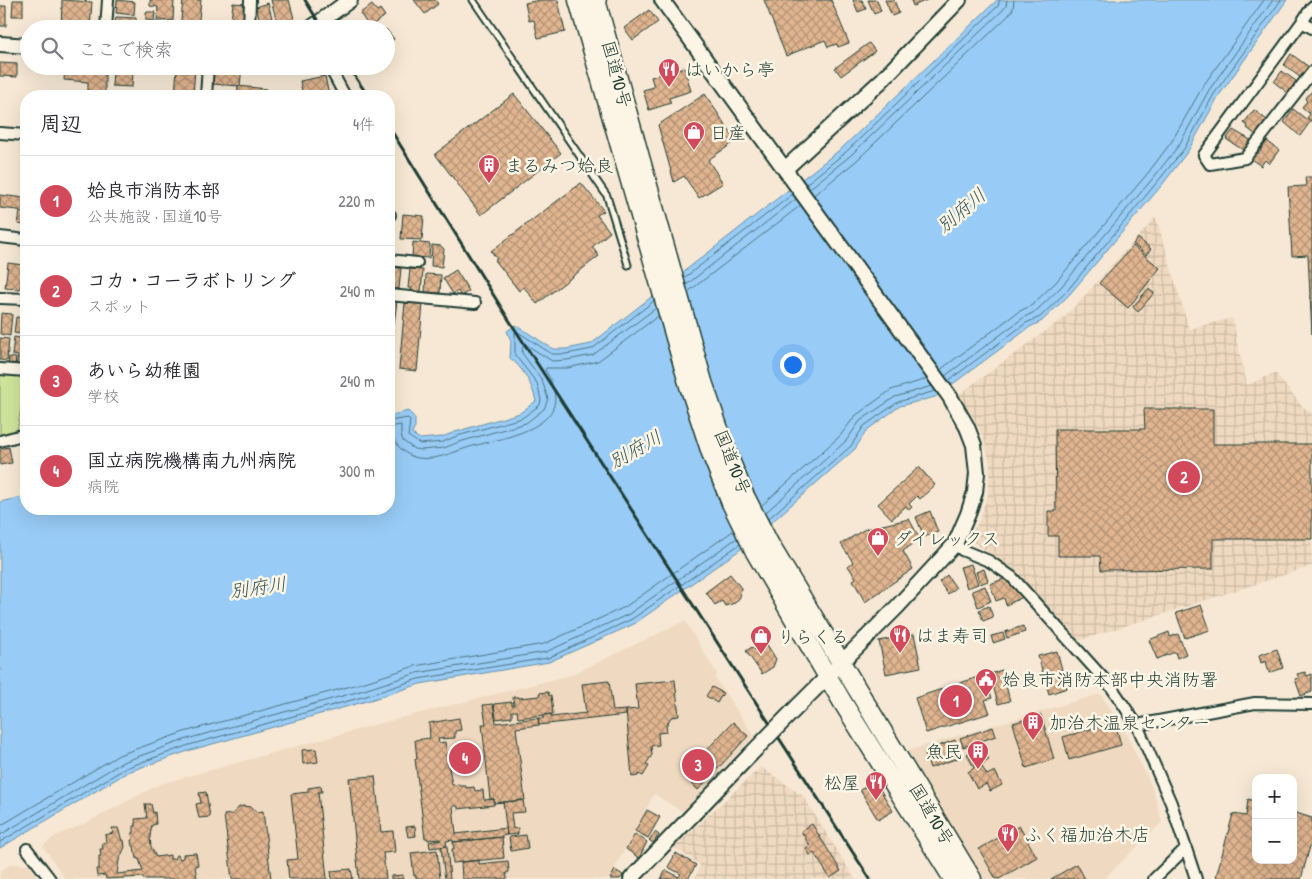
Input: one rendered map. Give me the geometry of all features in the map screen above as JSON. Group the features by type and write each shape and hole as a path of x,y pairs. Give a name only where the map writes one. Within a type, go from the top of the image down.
{"highway":[{"name":"国道10号","path":"578,0 660,259 726,450 763,549 828,676 953,879"},
{"name":"国道10号","path":"596,0 660,259"},
{"name":"国道10号","path":"763,549 840,663 972,879"}],"street":[{"path":"107,20 108,0"},
{"path":"249,20 250,0"},
{"path":"322,20 350,0"},
{"path":"631,879 750,755 897,607 954,544 968,514 975,492 977,473 974,445 967,427 950,397 662,0"},
{"path":"789,175 959,0"},
{"path":"1312,7 1204,155 1210,164 1245,158 1312,72"},
{"path":"1302,22 1312,28"},
{"path":"0,44 20,45"},
{"path":"206,90 207,75"},
{"path":"334,75 342,90"},
{"path":"0,133 20,135"},
{"path":"0,237 20,239"},
{"path":"395,260 418,262"},
{"path":"395,296 475,303"},
{"path":"0,298 20,299"},
{"path":"0,369 20,371"},
{"path":"0,441 20,436"},
{"path":"954,544 962,550 989,561 1012,577 1112,688 1137,725 1171,803 1196,879"},
{"path":"1137,725 1254,703 1312,704"},
{"path":"1154,879 1186,848"},
{"path":"26,849 50,879"}],"lane":[{"path":"473,0 608,196 628,265"}],"shaded area":[{"path":"1156,217 1189,329 1232,318 1247,385 1275,373 1303,407 1312,413 1312,566 1075,642 1012,568 969,539 980,519 988,494 990,465 984,439 973,417 958,395 1065,317"},
{"path":"685,621 717,674 715,678 754,736 683,812 654,794 609,879 65,879 43,846 55,836 84,824 160,784 389,721 571,675"},
{"path":"1100,694 1122,726 1152,787 1162,822 1104,879 981,879 907,751"},
{"path":"761,767 803,796 855,879 695,879 700,865 674,847"},
{"path":"12,864 29,865 39,879 0,879 0,871"}],"green space":[{"path":"0,375 20,377 20,414 17,432 0,436"}],"water":[{"name":"別府川","path":"997,0 1287,0 1218,97 1188,151 1162,185 1069,295 1042,321 1030,327 935,397 900,406 867,430 855,449 741,549 634,624 549,662 420,684 367,701 191,750 128,772 0,848 0,502 20,497 20,515 395,515 395,414 408,411 415,418 415,427 412,434 420,439 442,437 520,413 536,401 526,377 510,358 511,341 507,331 516,325 553,349 566,349 591,344 842,148"}],"building":[{"path":"13,0 23,0 23,16 12,16"},
{"path":"62,0 92,2 91,20 61,20"},
{"path":"117,0 135,2 134,15 116,13"},
{"path":"150,0 174,0 173,20 157,20 158,7 150,6"},
{"path":"183,0 201,0 199,20 181,20"},
{"path":"271,0 289,0 294,20 276,20"},
{"path":"414,0 435,0 438,4 425,14"},
{"path":"540,0 558,0 565,32 538,38 534,20 529,21 525,3"},
{"path":"764,0 831,0 849,43 838,47 837,44 828,47 825,40 786,56"},
{"path":"853,0 862,0 866,9 858,12"},
{"path":"868,0 877,0 881,11 874,14"},
{"path":"885,0 894,0 899,13 892,16"},
{"path":"911,0 927,0 913,6"},
{"path":"233,3 246,4 244,20 231,20"},
{"path":"268,3 272,18 260,20 256,7"},
{"path":"372,5 377,11 380,9 385,16 379,20 364,20 360,13"},
{"path":"0,6 6,6 6,26 0,26"},
{"path":"649,10 658,22 633,40 624,28"},
{"path":"146,12 155,12 154,20 146,20"},
{"path":"116,17 136,18 136,20 116,20"},
{"path":"869,43 875,51 841,76 835,68"},
{"path":"1291,54 1309,67 1301,78 1284,65"},
{"path":"0,63 17,64 17,77 0,76"},
{"name":"はいから亭","path":"684,67 691,91 669,98 671,103 649,110 643,90 654,87 651,77"},
{"path":"1282,71 1296,81 1288,93 1274,82"},
{"path":"64,75 105,75 105,90 88,90 88,82 64,80"},
{"path":"113,75 133,75 132,87 112,86"},
{"path":"176,75 194,75 193,90 175,90"},
{"path":"213,75 241,75 240,86 212,84"},
{"path":"325,76 328,90 302,90 300,81"},
{"path":"238,86 267,89 267,90 238,90"},
{"path":"1311,92 1312,122 1307,118 1310,114 1302,107 1307,101 1305,99"},
{"name":"まるみつ姶良","path":"514,94 561,153 481,215 435,154"},
{"name":"日産","path":"705,94 736,141 708,160 723,183 699,198 684,176 674,182 658,125"},
{"path":"1293,109 1310,122 1300,136 1284,122"},
{"path":"1254,110 1267,120 1256,135 1244,123"},
{"path":"1233,130 1254,142 1248,150 1245,148 1243,150 1226,139"},
{"path":"1267,141 1279,150 1269,164 1265,160 1261,166 1251,159 1256,152 1258,154"},
{"path":"1305,177 1312,177 1312,334 1308,255 1292,256 1288,187 1306,186"},
{"path":"581,183 604,211 597,215 610,232 592,247 599,256 537,304 524,287 519,291 495,260 497,259 491,251"},
{"path":"0,195 20,197 20,210 0,208"},
{"path":"403,214 424,216 422,240 401,239"},
{"path":"1138,238 1151,249 1146,255 1133,244"},
{"path":"413,242 430,244 429,258 412,257"},
{"path":"432,245 441,246 444,249 442,267 431,266"},
{"path":"1133,246 1160,268 1128,308 1099,283"},
{"path":"8,263 20,265 20,289 5,288"},
{"path":"395,268 401,268 399,289 395,289"},
{"path":"410,269 423,270 421,292 411,291 412,288 408,288"},
{"path":"456,270 469,291 461,296 458,291 453,294 443,278"},
{"path":"426,274 441,275 440,293 425,292"},
{"path":"1148,289 1154,293 1138,312 1133,307"},
{"path":"405,303 423,304 417,371 399,369"},
{"path":"1,313 12,314 10,336 0,334"},
{"path":"16,317 20,317 20,334 14,333"},
{"path":"14,337 20,338 20,366 16,366 18,356 12,355"},
{"path":"0,338 9,339 7,361 0,360"},
{"path":"9,357 16,358 15,365 8,365"},
{"path":"1144,409 1213,409 1213,444 1312,444 1312,539 1213,539 1213,569 1101,570 1100,556 1058,556 1058,536 1048,536 1048,511 1056,511 1055,429 1145,429"},
{"path":"9,447 12,463 0,465 0,449"},
{"path":"919,467 935,485 920,499 917,496 909,504 912,507 909,510 906,506 892,519 878,504"},
{"path":"930,511 938,532 924,537 916,517"},
{"name":"ダイレックス","path":"909,519 920,539 903,551 913,569 865,602 853,580 856,578 848,566 853,562 841,544 865,529"},
{"path":"971,564 978,584 967,588 960,567"},
{"path":"984,569 988,581 980,584 976,572"},
{"path":"730,574 741,588 740,597 735,603 725,606 722,601 715,605 706,592"},
{"path":"947,575 956,588 948,594 939,582"},
{"path":"1006,578 1023,597 1006,605 1004,598 996,601 990,584"},
{"path":"985,586 991,601 978,607 972,591"},
{"path":"1201,605 1210,630 1185,638 1176,613"},
{"path":"989,606 993,617 983,621 979,610"},
{"path":"1023,626 1025,632 1007,638 1005,632"},
{"path":"1169,632 1170,637 1178,634 1186,654 1177,658 1175,652 1157,659 1149,640"},
{"path":"1003,633 1005,639 993,643 991,636"},
{"name":"はま寿司","path":"914,634 921,667 886,674 879,641"},
{"name":"りらくる","path":"766,643 776,659 773,667 762,674 746,651 752,647 755,650"},
{"path":"1277,649 1283,668 1269,673 1266,661 1261,663 1259,655"},
{"path":"1057,651 1067,688 1049,694 1038,656"},
{"path":"1002,670 1010,701 998,704 990,674"},
{"path":"1305,672 1307,676 1312,674 1312,692 1301,696 1295,679 1299,678 1297,674"},
{"path":"978,677 981,688 988,686 992,698 985,700 990,713 926,733 915,698"},
{"path":"675,680 679,716 671,717 666,726 667,732 658,733 659,745 651,746 652,755 646,764 649,766 643,776 639,774 632,777 626,710 638,709 635,684"},
{"path":"609,681 613,711 626,710 626,715 539,725 538,718 544,718 543,715 551,714 551,717 586,713 582,684"},
{"path":"712,687 723,693 717,703 706,696"},
{"path":"548,692 549,696 551,695 553,714 518,718 517,711 512,711 512,717 496,719 494,704 512,702 512,706 514,705 513,697 540,696 539,693"},
{"path":"493,704 496,723 538,718 539,725 516,728 525,800 494,803 494,799 490,799 482,724 486,724 483,705"},
{"name":"加治木温泉センター","path":"1041,715 1054,759 1026,768 1013,723"},
{"path":"459,718 461,730 455,731 455,738 438,739 439,743 445,742 452,785 459,784 459,786 466,786 466,788 474,787 475,791 483,790 484,800 494,799 494,805 458,809 458,806 453,806 456,834 506,828 507,835 453,842 453,840 446,841 447,846 430,848 429,842 441,840 428,840 425,838 415,759 417,759 415,740 430,738 429,723"},
{"path":"733,722 748,736 698,790 683,775"},
{"path":"1115,722 1121,745 1069,760 1063,737"},
{"path":"993,727 996,736 963,747 960,738"},
{"path":"955,740 961,757 930,768 924,751"},
{"name":"魚民","path":"982,746 989,760 981,765 987,775 995,771 1002,785 990,791 986,784 977,789 968,772 974,768 967,754"},
{"path":"316,749 318,762 303,764 302,750"},
{"path":"375,776 381,832 393,831 395,852 383,853 386,879 359,879 349,778"},
{"name":"松屋","path":"875,781 893,811 878,820 860,790"},
{"path":"321,786 322,792 318,792 327,879 289,879 287,860 298,859 291,794 308,792 308,788"},
{"path":"206,792 210,817 199,818 196,804 201,803 199,793"},
{"path":"1248,799 1252,800 1252,864 1297,864 1297,813 1312,818 1312,839 1301,879 1226,879 1216,877 1233,814 1246,816"},
{"path":"523,800 525,812 511,813 513,829 518,828 518,834 507,835 503,802"},
{"path":"145,804 151,804 153,813 155,812 156,824 152,825 150,836 151,847 156,857 170,855 170,859 174,859 178,855 180,859 183,858 183,854 196,853 198,865 195,866 197,879 143,879 143,877 106,879 105,875 97,876 96,869 99,869 99,856 101,856 100,849 103,849 102,843 106,842 105,835 113,833 112,828 118,828 125,847 119,860 117,874 143,871 131,840 133,840 134,826 136,826 135,819 147,818"},
{"path":"239,807 251,807 257,812 263,811 271,879 232,879 224,815 233,814"},
{"path":"647,810 660,817 648,838 635,831"},
{"path":"812,824 841,871 830,878 814,853 810,855 806,849 810,846 801,831"},
{"path":"415,826 416,836 408,837 406,827"},
{"name":"ふく福加治木店","path":"1019,826 1037,857 996,879 979,849"},
{"path":"655,832 659,835 653,843 649,840"},
{"path":"635,834 647,842 639,858 626,849"},
{"path":"526,835 528,848 511,851 509,837"},
{"path":"502,837 504,858 453,863 453,842"},
{"path":"447,846 450,879 445,879 441,847"},
{"path":"437,850 440,879 416,879 411,853"},
{"path":"676,853 696,865 688,879 661,879 666,870 679,877 681,874 668,867"},
{"path":"479,860 479,864 508,861 509,872 506,873 507,879 462,879 461,862"},
{"path":"1077,864 1085,879 1051,879"},
{"path":"351,869 353,879 332,879 331,871"},
{"path":"615,870 623,875 620,879 610,879"},
{"path":"403,875 403,879 391,879 391,876"}],"railway":[{"path":"305,0 317,20"},
{"path":"354,75 364,90"},
{"path":"395,137 509,320 870,879"}],"place":[{"name":"はいから亭","path":"669,88"},
{"name":"日産","path":"694,151"},
{"name":"まるみつ姶良","path":"489,184"},
{"name":"コカ・コーラボトリング","path":"1184,477"},
{"name":"ダイレックス","path":"878,557"},
{"name":"はま寿司","path":"900,654"},
{"name":"りらくる","path":"761,655"},
{"name":"姶良市消防本部中央消防署","path":"986,698"},
{"name":"姶良市消防本部","path":"956,701"},
{"name":"加治木温泉センター","path":"1033,741"},
{"name":"国立病院機構南九州病院","path":"465,758"},
{"name":"あいら幼稚園","path":"698,765"},
{"name":"魚民","path":"978,770"},
{"name":"松屋","path":"876,801"},
{"name":"ふく福加治木店","path":"1008,853"}]}
